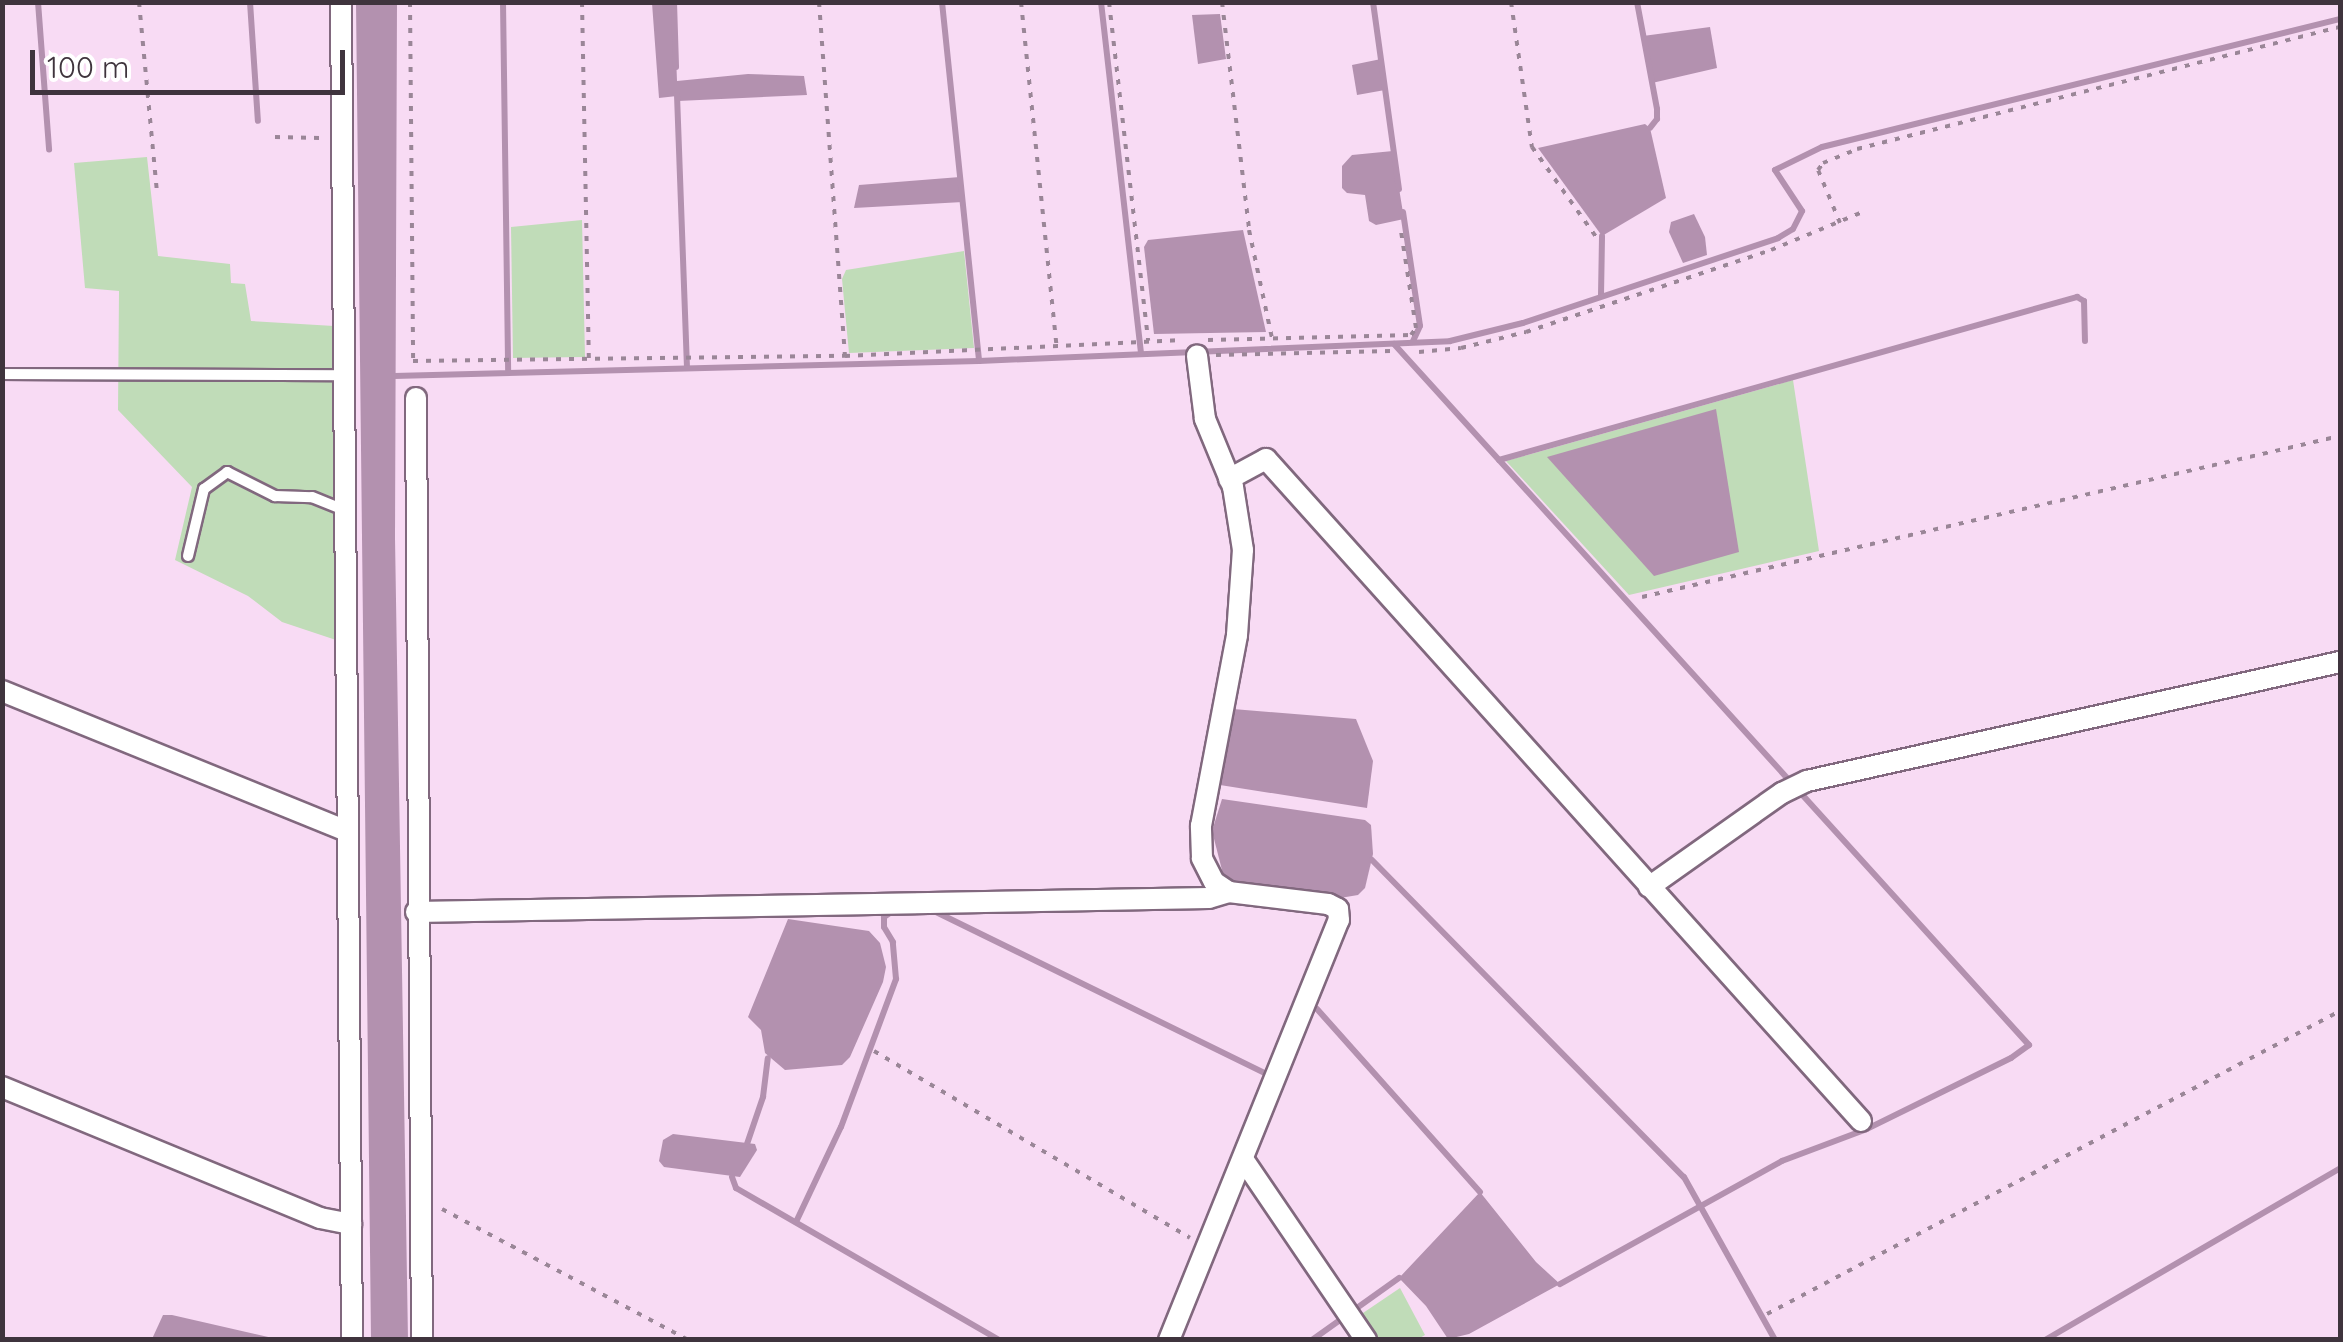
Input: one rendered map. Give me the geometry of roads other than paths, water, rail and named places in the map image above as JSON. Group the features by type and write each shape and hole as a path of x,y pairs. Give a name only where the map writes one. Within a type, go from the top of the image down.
{"street":[{"path":"341,2 352,1340"},
{"path":"1194,345 1205,419 1240,516 1242,593 1200,843 1214,882 1229,892"},
{"path":"416,398 416,912 422,1340"},
{"path":"1230,480 1266,459 1862,1122"},
{"path":"1649,888 1782,793 1807,781 2340,662"},
{"path":"2,691 347,830"},
{"path":"416,912 1209,898 1229,892 1328,904 1340,914 1169,1340"},
{"path":"2,1087 320,1218 350,1224"},
{"path":"1244,1159 1366,1340"}],"lane":[{"path":"2,374 343,374"},
{"path":"188,556 204,488 227,472 259,491 312,497 344,510"}],"waterway":[{"path":"38,2 49,150"},
{"path":"250,2 258,121"},
{"path":"503,2 508,373"},
{"path":"674,2 676,67"},
{"path":"942,2 979,361"},
{"path":"1101,2 1141,352"},
{"path":"1373,2 1399,189"},
{"path":"1637,2 1657,109 1657,119 1650,128"},
{"path":"394,376 979,361 1450,341 1523,323 1778,238 1793,229 1802,211 1775,170 1822,147 2340,19"},
{"path":"677,95 687,368"},
{"path":"1403,212 1420,326 1413,341"},
{"path":"1601,295 1602,236"},
{"path":"1499,460 2077,297 2084,301 2085,341"},
{"path":"1394,344 2029,1045 2011,1058 1867,1129 1782,1161 1560,1284"},
{"path":"1372,860 1684,1177 1775,1340"},
{"path":"796,1222 841,1127 896,979 893,942 884,927 884,917 893,911"},
{"path":"936,912 1267,1074"},
{"path":"1317,1009 1480,1192"},
{"path":"747,1144 763,1097 768,1058"},
{"path":"2045,1340 2340,1168"},
{"path":"732,1177 736,1188 999,1340"},
{"path":"1312,1340 1399,1278"}]}
